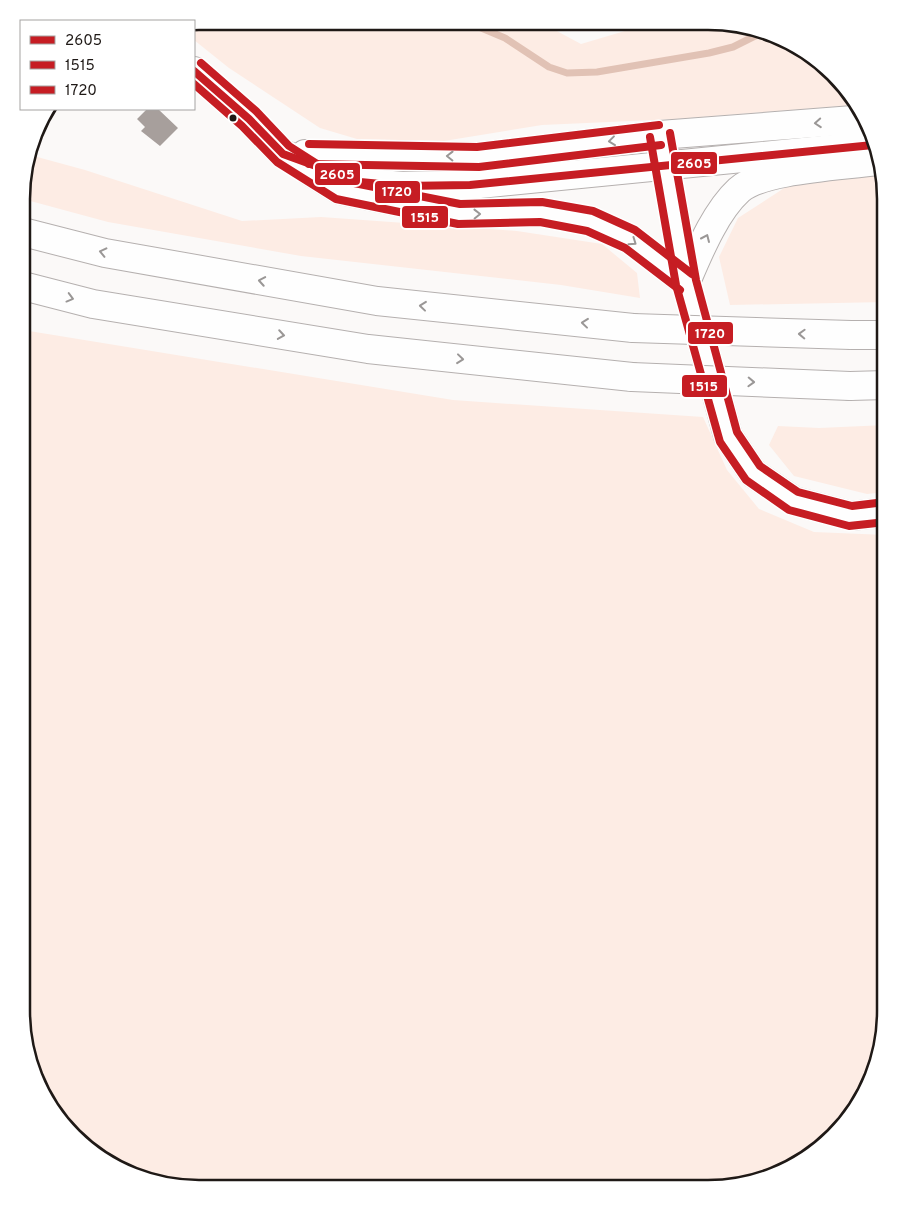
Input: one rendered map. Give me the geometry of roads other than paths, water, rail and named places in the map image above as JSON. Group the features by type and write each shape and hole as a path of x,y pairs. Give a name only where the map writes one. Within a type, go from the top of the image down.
{"main road":[{"path":"195,72 249,119 283,154 340,190 459,214 541,212 590,221 630,239 686,282"},
{"path":"283,154 478,156 660,135 857,120"},
{"path":"660,135 664,167 686,282 728,436 754,473 794,501 851,516 877,513"},
{"path":"283,154 360,182 402,186 470,185 868,146"},
{"path":"686,282 709,230 740,189 776,173 873,162"},
{"path":"30,234 105,253 377,301 633,328 877,334"},
{"path":"30,288 93,304 368,349 632,377 850,386 877,385"}],"waterway":[{"path":"486,30 505,38 549,67 567,73 597,72 709,53 733,47 753,37"}]}
